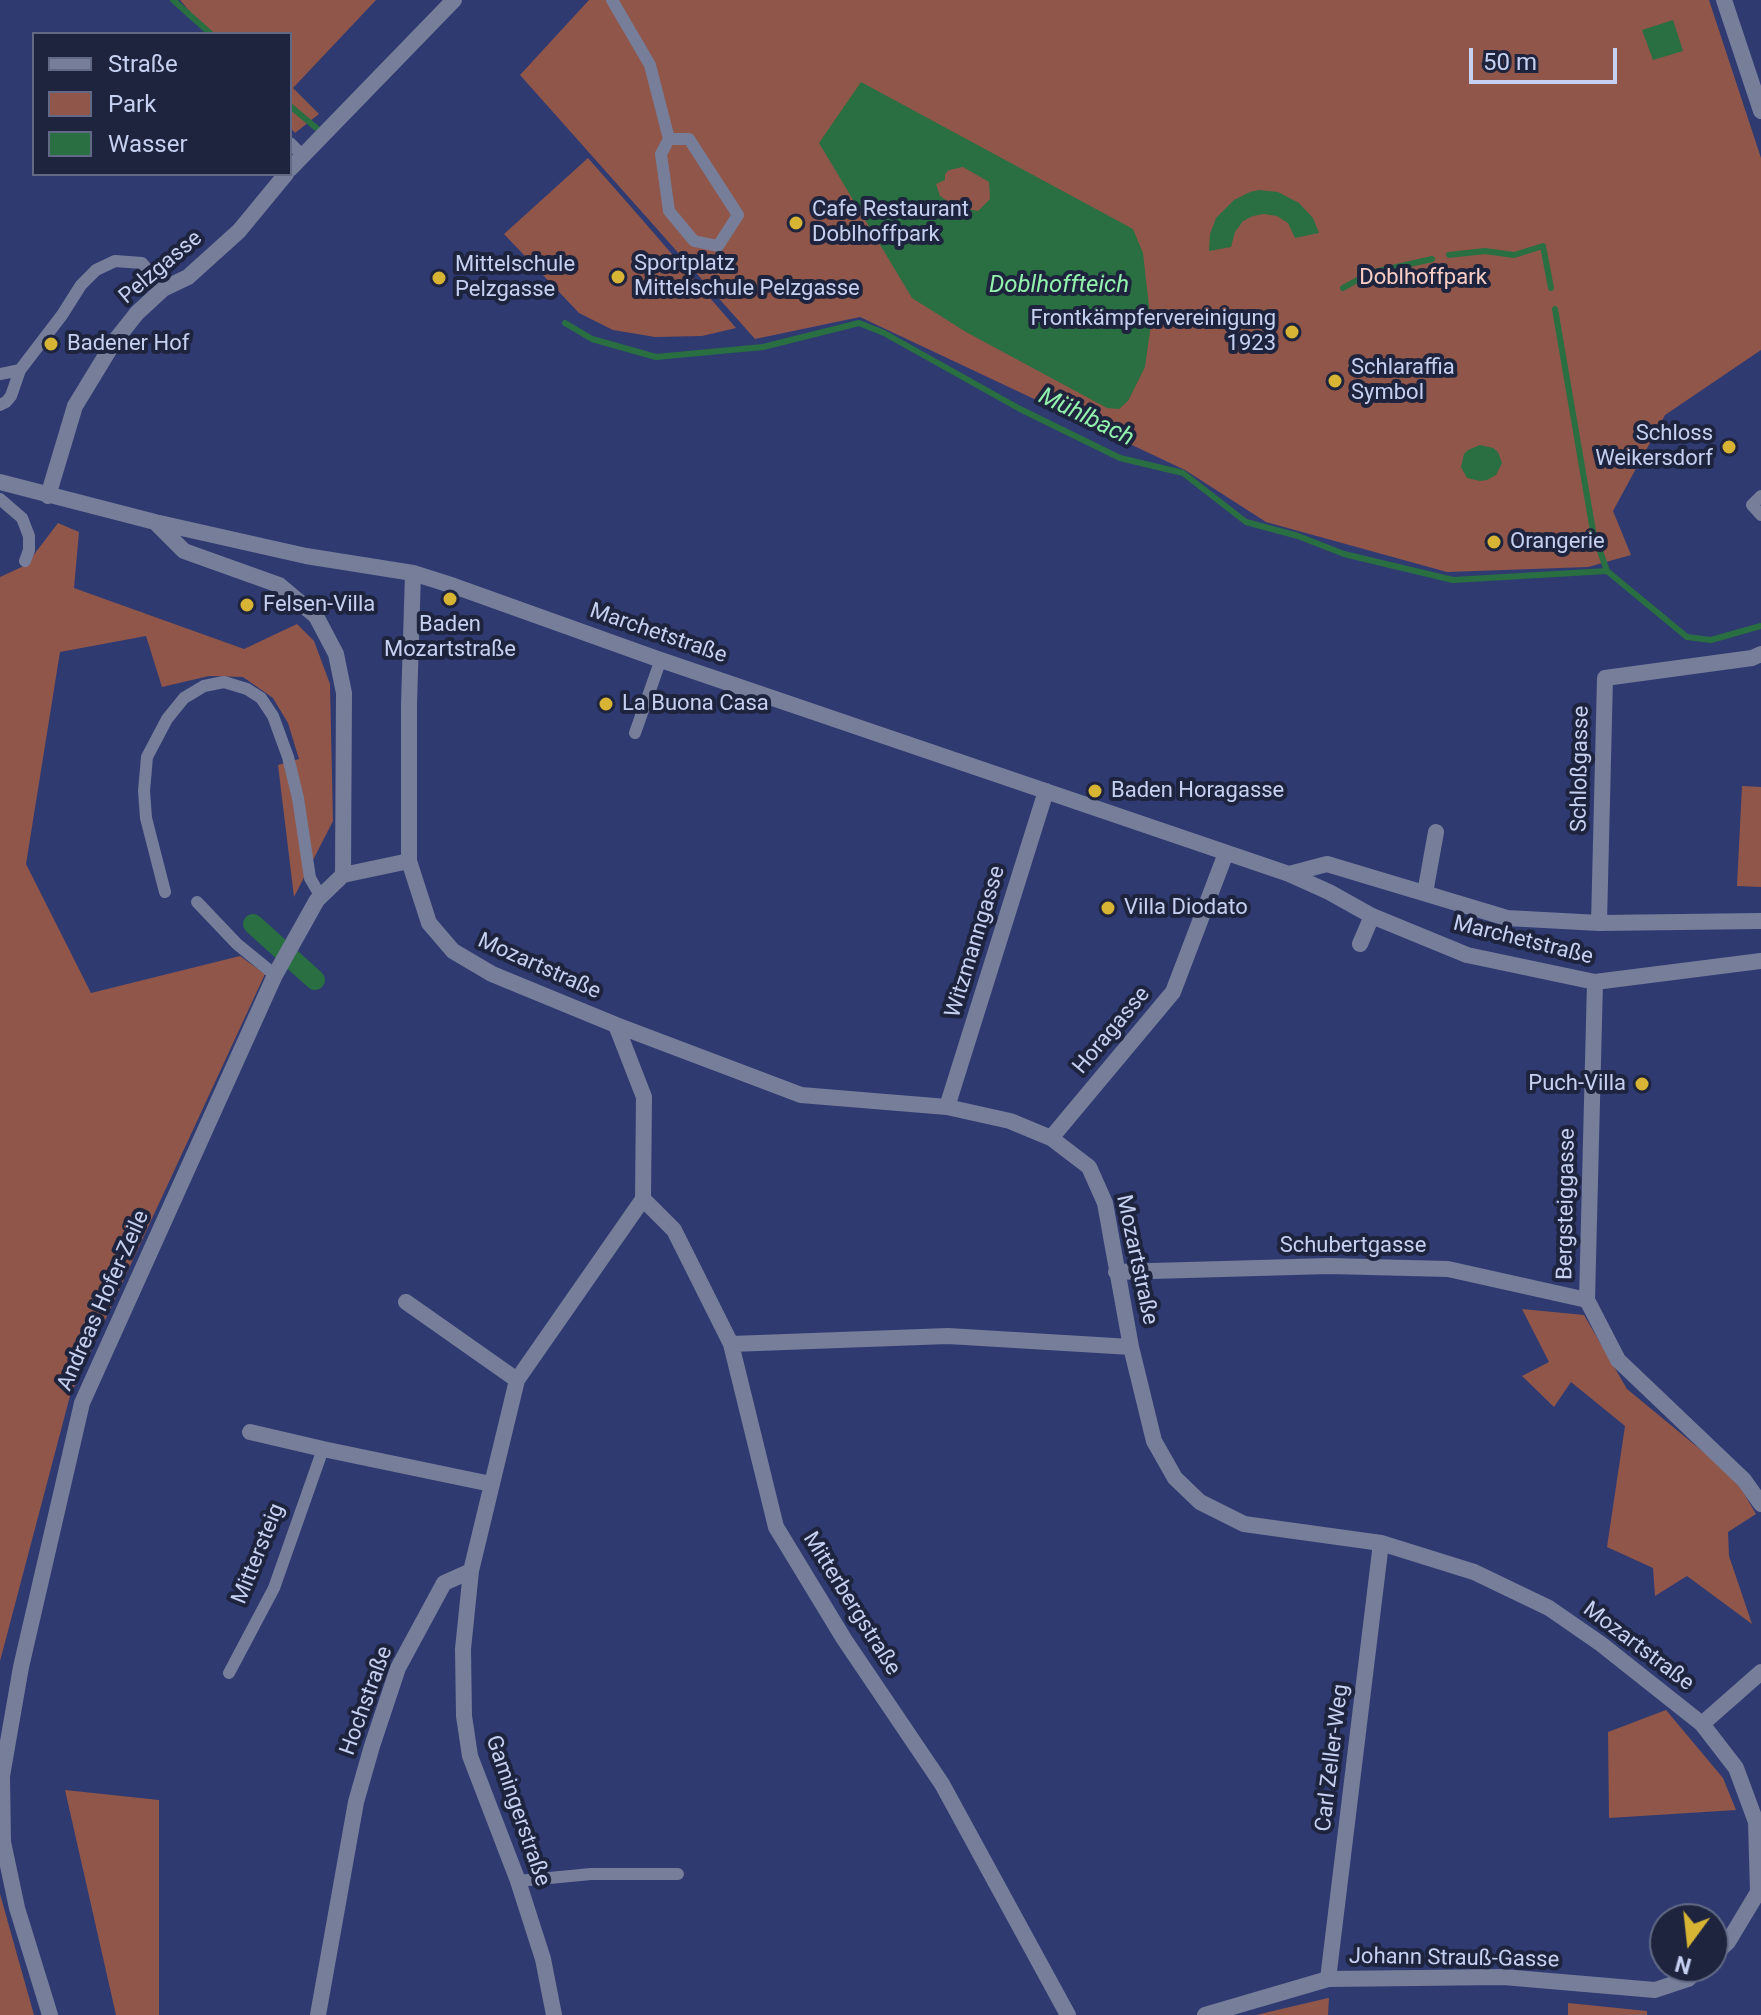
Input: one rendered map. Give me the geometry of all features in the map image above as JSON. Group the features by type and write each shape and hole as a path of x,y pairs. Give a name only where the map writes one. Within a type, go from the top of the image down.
{"street":[{"path":"292,167 454,0"},
{"path":"1724,0 1758,91 1761,111"},
{"name":"Pelzgasse","path":"48,496 75,406 114,342 137,313 163,289 188,277 239,231 284,176"},
{"name":"Marchetstraße","path":"0,482 155,522 306,556 413,573 454,586 1289,874 1372,916 1467,955 1595,982 1761,961"},
{"path":"155,522 184,551 279,585 316,616 336,654 344,693 343,875 409,861"},
{"name":"Mozartstraße","path":"413,573 409,861 429,923 453,951 492,974 801,1095 947,1107 1010,1121 1051,1138 1089,1167 1105,1203 1131,1347 1154,1441 1175,1478 1200,1502 1244,1524 1381,1543 1474,1572 1549,1608 1601,1644 1702,1724 1736,1768 1759,1825"},
{"name":"Schloßgasse","path":"1599,923 1605,678 1752,658 1761,654"},
{"name":"Witzmanngasse","path":"947,1107 1046,791"},
{"path":"1425,893 1436,832"},
{"name":"Horagasse","path":"1051,1138 1173,992 1226,853"},
{"name":"Marchetstraße","path":"1289,874 1327,864 1507,918 1599,923 1761,921"},
{"name":"Andreas Hofer-Zeile","path":"50,2015 17,1908 3,1842 2,1776 21,1667 82,1403 275,975 321,897 343,875"},
{"path":"1360,944 1372,916"},
{"name":"Bergsteiggasse","path":"1595,982 1587,1300 1618,1360 1744,1480 1761,1504"},
{"path":"471,1571 517,1380 643,1199 644,1097 616,1025"},
{"name":"Mitterbergstraße","path":"643,1199 674,1230 731,1344 776,1527 844,1639 942,1784 1068,2015"},
{"name":"Schubertgasse","path":"1116,1272 1329,1266 1448,1269 1587,1300"},
{"path":"406,1302 517,1380"},
{"path":"731,1344 948,1336 1131,1347"},
{"path":"250,1432 491,1484"},
{"name":"Carl Zeller-Weg","path":"1328,1979 1381,1543"},
{"name":"Gamingerstraße","path":"471,1571 463,1649 464,1716 470,1756 518,1881 543,1959 554,2015"},
{"name":"Hochstraße","path":"318,2015 356,1802 398,1668 444,1583 471,1571"},
{"path":"1702,1724 1761,1672"},
{"path":"1729,1940 1758,1892 1759,1825"},
{"name":"Johann Strauß-Gasse","path":"1205,2015 1328,1979 1503,1977 1655,1990 1676,1983"}],"lane":[{"path":"612,0 650,65 669,139 661,154 669,211 694,241 718,246 738,215 689,139 669,139"},
{"path":"292,145 303,156"},
{"path":"0,405 11,396 20,370 81,285 96,270 115,261 142,263 163,289"},
{"path":"0,374 20,370"},
{"path":"1761,496 1752,505 1761,515"},
{"path":"0,499 22,518 29,536 25,561"},
{"path":"635,733 661,659"},
{"path":"165,892 146,818 144,791 147,757 167,719 184,698 204,686 224,682 247,689 261,698 273,716 298,798 310,878 321,897"},
{"path":"197,902 237,944 275,975"},
{"name":"Mittersteig","path":"229,1673 274,1588 323,1449"},
{"path":"518,1881 591,1874 678,1874"}],"green space":[{"path":"180,0 376,0 293,88 319,114 295,133 292,129 292,32 207,32"},
{"name":"Doblhoffpark","path":"589,0 1709,0 1761,158 1761,350 1665,415 1613,511 1631,555 1588,567 1447,572 1266,522 1185,470 860,317 755,339 520,75"},
{"name":"Sportplatz Mittelschule Pelzgasse","path":"588,158 736,328 702,336 655,337 613,330 579,313 504,234"},
{"path":"58,523 79,532 74,588 244,649 297,624 314,641 330,684 333,821 294,897 278,765 299,759 288,723 273,698 243,677 209,676 162,687 146,636 60,652 26,864 91,993 240,956 265,974 70,1396 0,1661 0,577 26,565"},
{"path":"1742,786 1761,787 1761,887 1737,886"},
{"path":"1522,1309 1584,1315 1627,1389 1735,1478 1756,1514 1728,1532 1729,1556 1752,1624 1687,1576 1655,1596 1653,1568 1607,1547 1625,1426 1571,1382 1554,1407 1522,1376 1549,1362"},
{"path":"1666,1710 1723,1778 1736,1810 1609,1818 1608,1732"},
{"path":"65,1790 159,1800 159,2015 116,2015"},
{"path":"0,1894 34,2015 0,2015"},
{"path":"1328,1998 1328,2015 1256,2015"},
{"path":"1568,2003 1647,2011 1647,2015 1568,2015"}],"water":[{"path":"1673,20 1683,51 1653,60 1642,30"},
{"name":"Doblhoffteich","path":"861,82 1133,229 1143,253 1151,324 1145,367 1128,401 1119,409 1107,408 966,332 912,298 819,143","holes":["963,167 989,182 990,199 978,211 956,207 940,196 936,184 945,180 949,170"]},
{"path":"1259,190 1278,192 1299,203 1313,218 1319,233 1295,238 1288,223 1277,216 1264,214 1243,221 1235,232 1231,247 1209,251 1210,234 1216,218 1234,200"},
{"path":"1480,445 1498,452 1502,463 1496,475 1480,481 1467,478 1461,467 1464,454"}],"waterway":[{"name":"Mühlbach","path":"173,0 209,32"},
{"name":"Mühlbach","path":"292,108 320,131"},
{"path":"1449,255 1485,251 1514,255 1543,246 1551,288"},
{"path":"1343,288 1370,273 1432,259"},
{"path":"1555,309 1593,531 1607,571"},
{"name":"Mühlbach","path":"565,323 592,339 656,357 763,347 859,323 884,333 1020,409 1120,458 1183,473 1246,522 1298,536 1344,554 1453,580 1607,571 1687,637 1711,640 1761,626"},
{"path":"253,924 315,980"}],"place":[{"name":"Cafe Restaurant Doblhoffpark","path":"796,223"},
{"name":"Sportplatz Mittelschule Pelzgasse","path":"618,277"},
{"name":"Mittelschule Pelzgasse","path":"439,278"},
{"name":"Frontkämpfervereinigung 1923","path":"1292,332"},
{"name":"Badener Hof","path":"51,344"},
{"name":"Schlaraffia Symbol","path":"1335,381"},
{"name":"Schloss Weikersdorf","path":"1729,447"},
{"name":"Orangerie","path":"1494,542"},
{"name":"Baden Mozartstraße","path":"450,599"},
{"name":"Felsen-Villa","path":"247,605"},
{"name":"La Buona Casa","path":"606,704"},
{"name":"Baden Horagasse","path":"1095,791"},
{"name":"Villa Diodato","path":"1108,908"},
{"name":"Puch-Villa","path":"1642,1084"}]}
